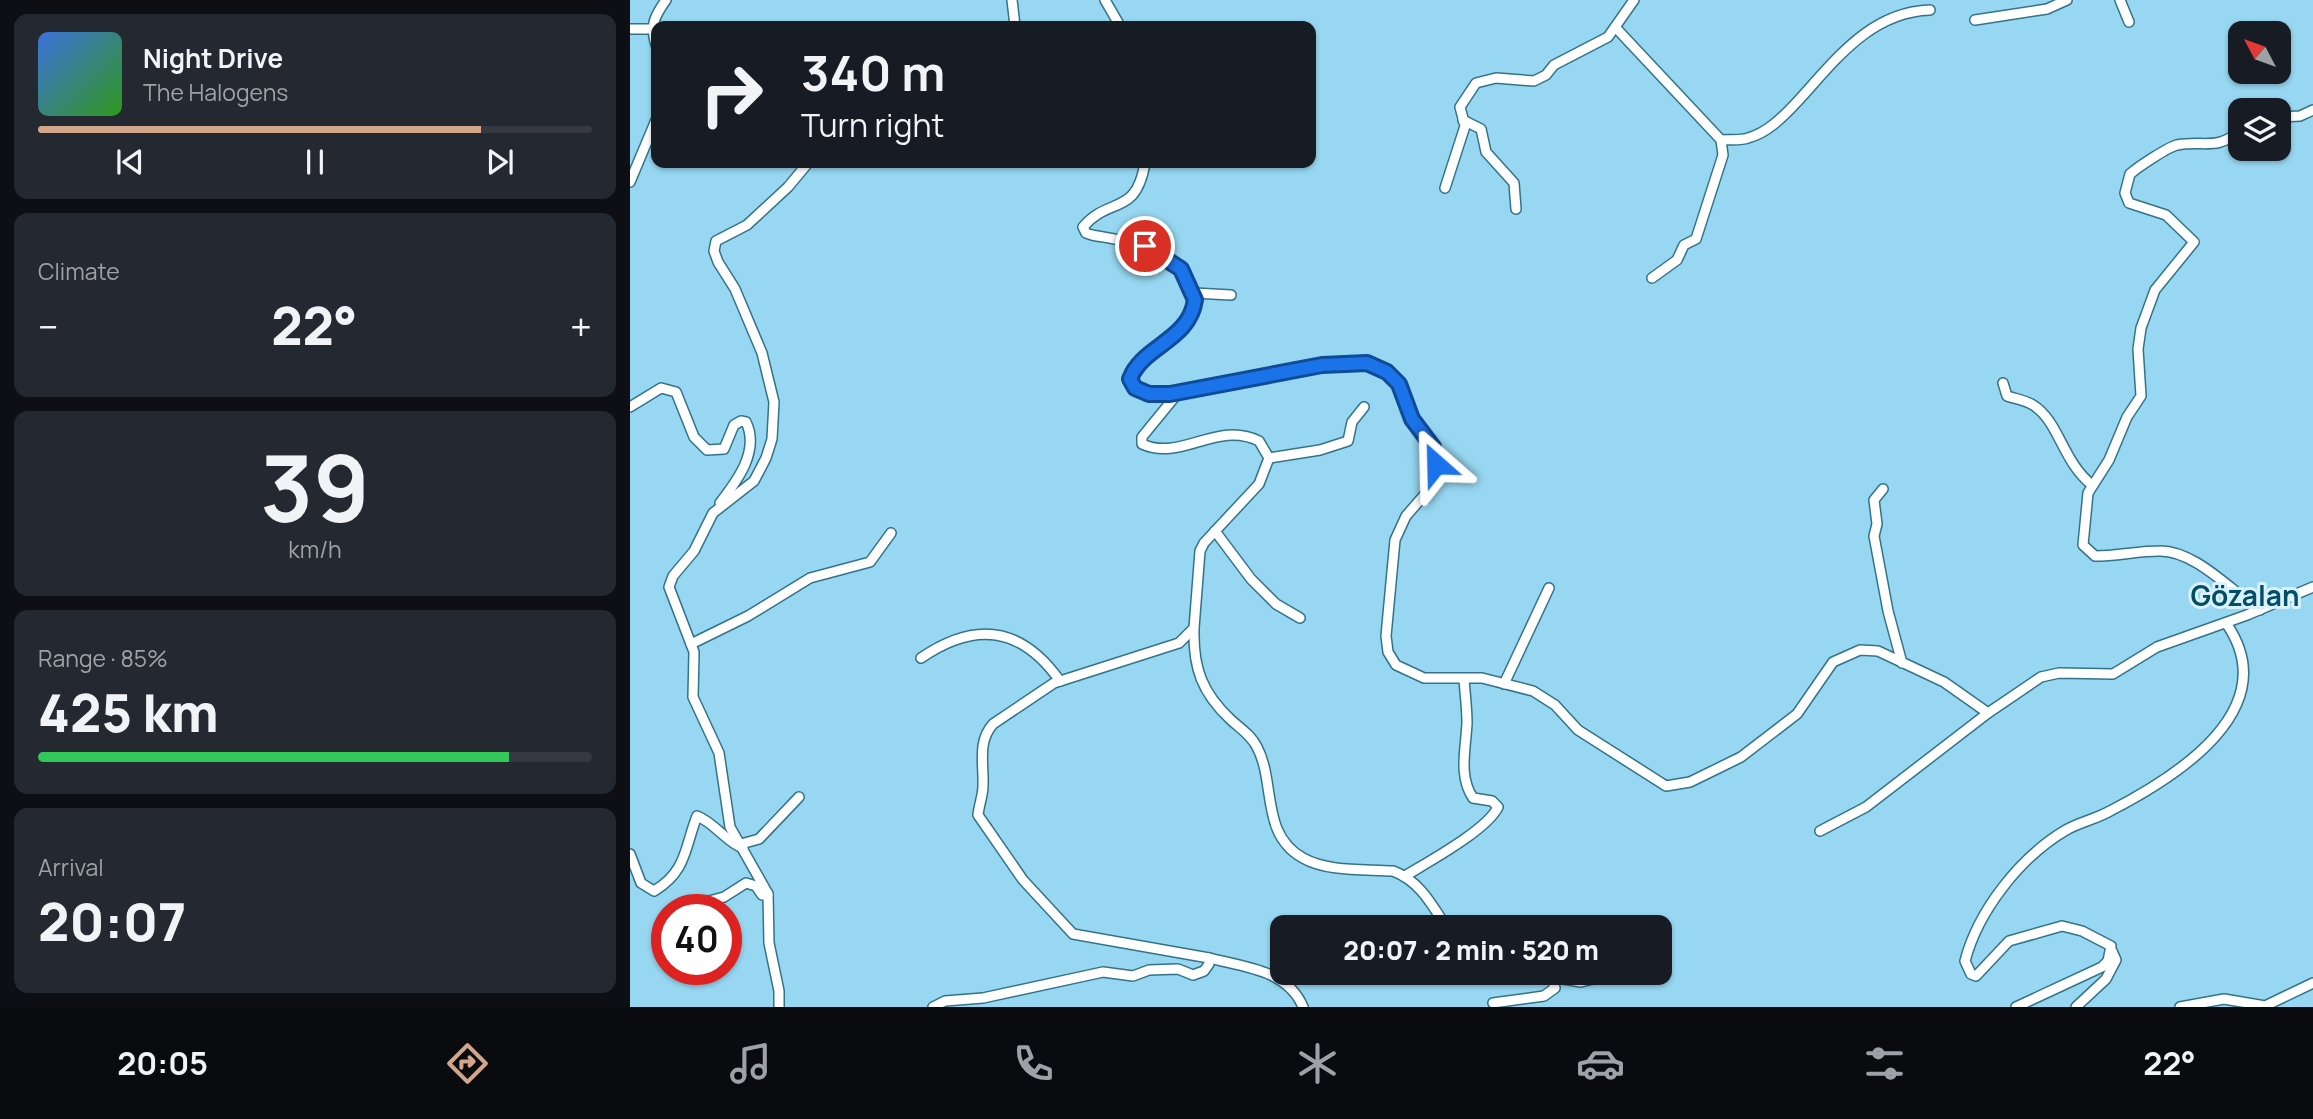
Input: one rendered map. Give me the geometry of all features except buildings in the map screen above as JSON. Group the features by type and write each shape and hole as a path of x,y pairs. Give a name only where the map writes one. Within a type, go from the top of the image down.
{"street":[{"path":"653,21 666,0"},
{"path":"1012,0 1014,21"},
{"path":"1105,0 1117,21"},
{"path":"1445,188 1463,133 1460,107 1466,94 1483,79 1534,82 1546,75 1554,65 1608,37 1634,0"},
{"path":"1975,20 2047,9 2067,0"},
{"path":"2120,0 2129,22"},
{"path":"1721,139 1748,138 1779,120 1829,66 1884,19 1906,11 1930,10"},
{"path":"1616,28 1721,139 1723,155 1703,225 1696,239 1684,245 1677,260 1653,278"},
{"path":"630,29 651,29"},
{"path":"2291,116 2300,116 2313,110"},
{"path":"1463,120 1481,129 1486,152 1514,183 1516,209"},
{"path":"630,182 651,132"},
{"path":"2228,139 2222,143 2171,147 2130,174 2125,193 2129,203 2166,215 2194,242 2155,290 2138,336 2141,396 2127,417 2109,460 2092,485 2085,510 2083,545 2089,553 2111,556 2162,550 2181,555 2196,561 2235,594 2260,610"},
{"path":"713,513 754,481 772,439 774,402 762,353 735,289 718,262 714,251 716,241 747,225 788,187 804,168"},
{"path":"1144,168 1141,182 1131,198 1097,215 1083,227 1092,235 1137,243 1159,252 1181,269 1194,293 1194,307 1188,319 1172,338 1141,362 1130,379 1135,388 1149,394 1178,393 1349,362 1367,363 1395,379 1402,389 1412,419 1433,447 1436,472 1433,485 1406,516 1395,540 1386,636 1388,652 1396,665 1413,674 1432,678 1482,678 1542,696 1578,730 1659,782 1675,786 1729,764 1802,709 1822,676 1840,657 1872,649 1944,682 1988,713"},
{"path":"1194,293 1231,295"},
{"path":"2003,383 2007,396 2035,406 2047,418 2072,466 2092,485"},
{"path":"630,407 661,388 676,392 694,437 707,450 724,449 734,425 741,421 746,422 752,433 746,462 735,484 713,513 694,551 673,576 669,587 680,623 694,652 693,696 719,753 730,827 768,894 769,943 779,991 779,1007"},
{"path":"1178,393 1142,437 1143,444 1169,450 1209,436 1237,434 1259,441 1269,458"},
{"path":"1269,458 1320,450 1348,441 1352,422 1364,407"},
{"path":"1269,458 1259,484 1200,551 1194,628 1198,675 1205,691 1252,738 1259,750 1270,813 1280,836 1301,858 1318,864 1393,871 1419,886 1438,915"},
{"path":"1883,489 1874,500 1877,524 1874,536 1888,611 1902,663"},
{"path":"1215,531 1268,596 1300,618"},
{"path":"691,644 748,615 810,578 870,562 891,533"},
{"path":"1504,684 1549,587"},
{"path":"1819,831 1866,807 1988,713 2041,677 2059,673 2113,674 2147,652 2227,623 2313,587"},
{"path":"2076,1007 2113,970 2116,960 2105,941 2062,926 2009,941 1976,976 1971,974 1965,961 1983,915 2021,865 2066,830 2097,818 2165,781 2188,763 2229,720 2243,683 2243,657 2238,640 2227,623"},
{"path":"1194,628 1179,643 1060,681 993,724 986,732 982,745 983,790 978,815 1023,880 1073,934 1209,958 1263,972 1290,984 1303,1007"},
{"path":"921,658 937,647 984,631 1015,640 1035,651 1060,681"},
{"path":"1405,876 1494,817 1498,807 1492,801 1473,798 1467,789 1464,770 1467,727 1464,679"},
{"path":"630,853 640,883 654,891 681,865 690,845 697,816 720,831 734,845 742,846 758,839 799,797"},
{"path":"729,894 746,883 756,886 762,895 768,894"},
{"path":"2016,1007 2102,967 2112,951"},
{"path":"933,1007 945,1001 983,998 1103,972 1133,976 1149,970 1178,969 1193,975 1204,971 1209,958"},
{"path":"2180,1007 2224,999 2266,1006 2313,983"},
{"path":"1493,1003 1544,996 1555,988 1554,985"}],"district":[{"name":"Gözalan","path":"2245,595"}],"route":[{"path":"1145,246 1170,259 1181,269 1195,300 1186,323 1136,367 1130,379 1135,388 1149,394 1178,393 1277,376 1322,365 1367,363 1387,372 1399,384 1412,419 1433,447 1436,464"}]}
